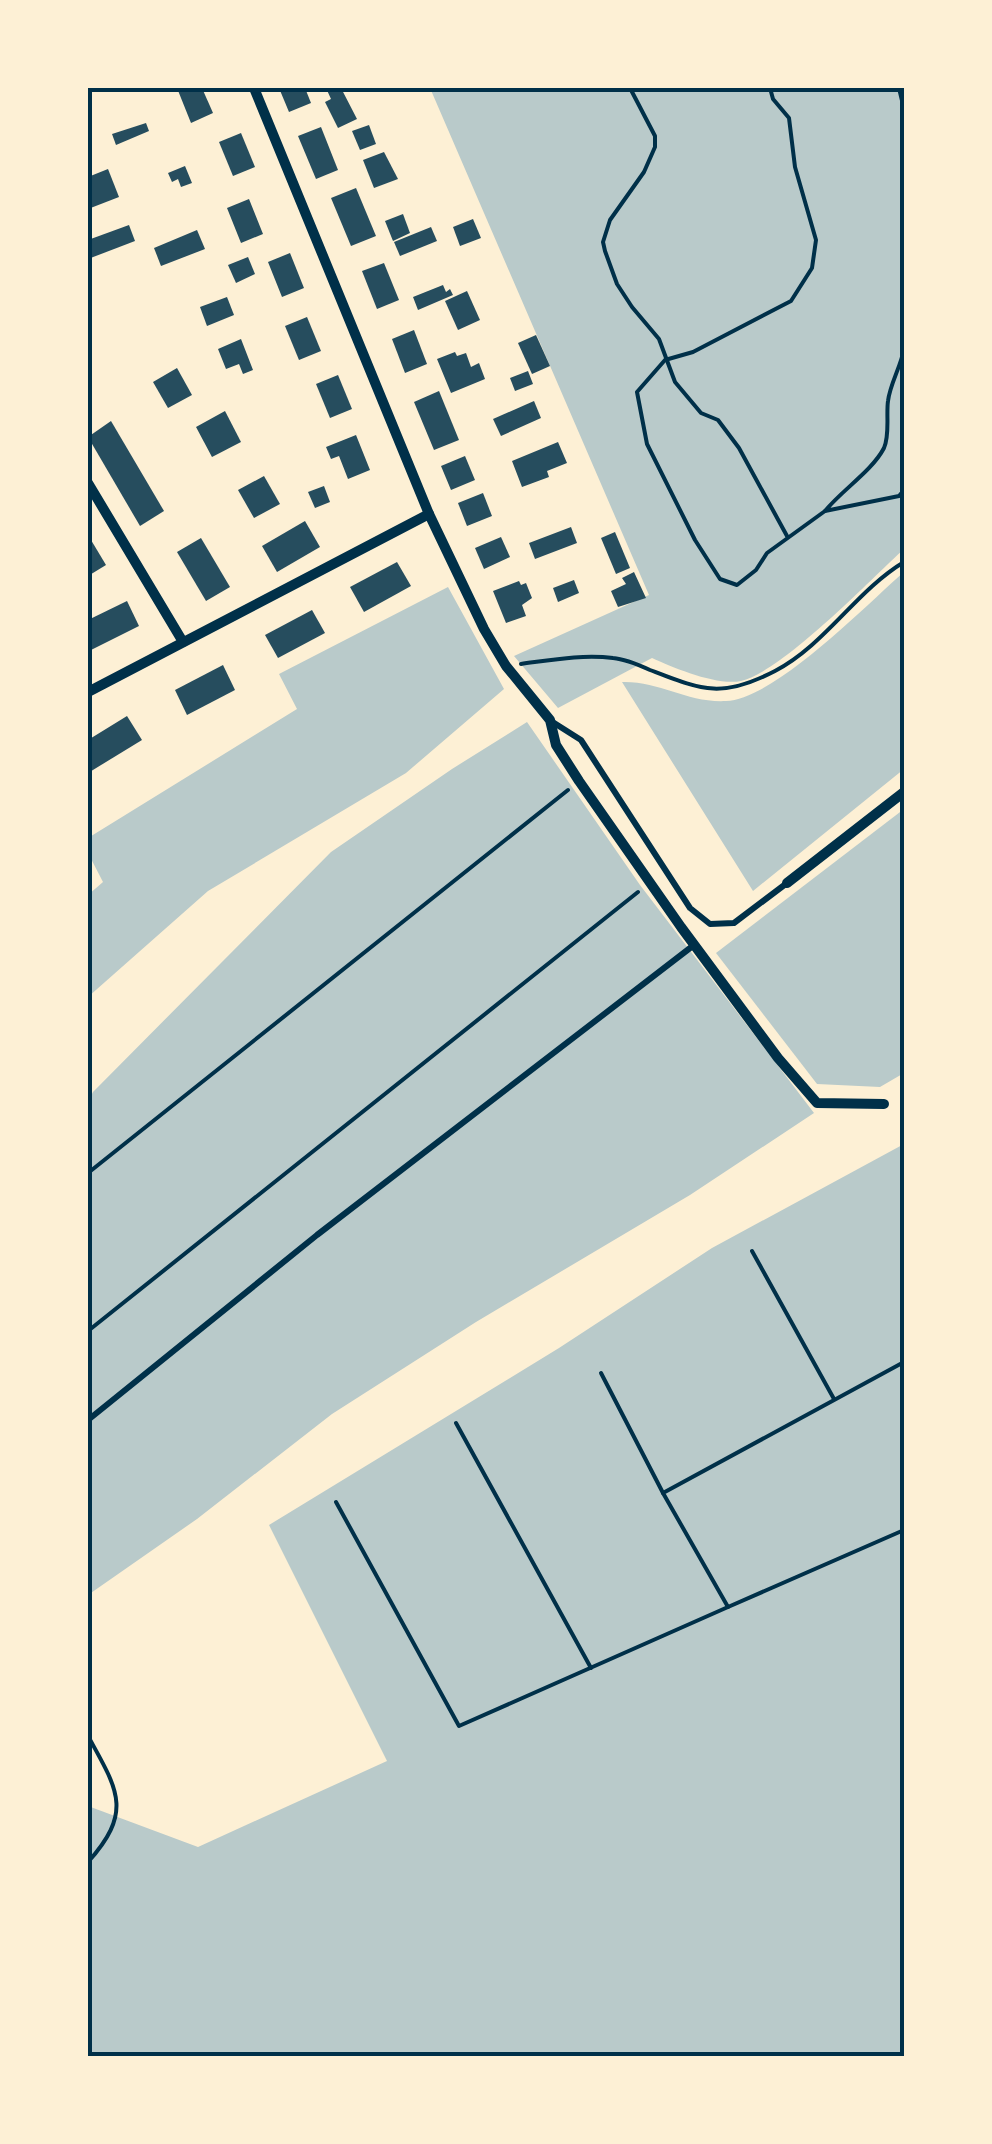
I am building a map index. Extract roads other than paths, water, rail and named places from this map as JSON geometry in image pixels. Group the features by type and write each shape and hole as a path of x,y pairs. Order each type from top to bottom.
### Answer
{"street":[{"path":"254,88 428,514 484,630 506,666 550,720 556,745 650,883 778,1058 816,1103 884,1104"},
{"path":"88,483 183,642"},
{"path":"88,692 428,514"},
{"path":"787,883 904,792"}],"lane":[{"path":"550,720 581,740 690,908 710,924 734,922 787,883"},
{"path":"88,1420 347,1211 694,945"}]}
